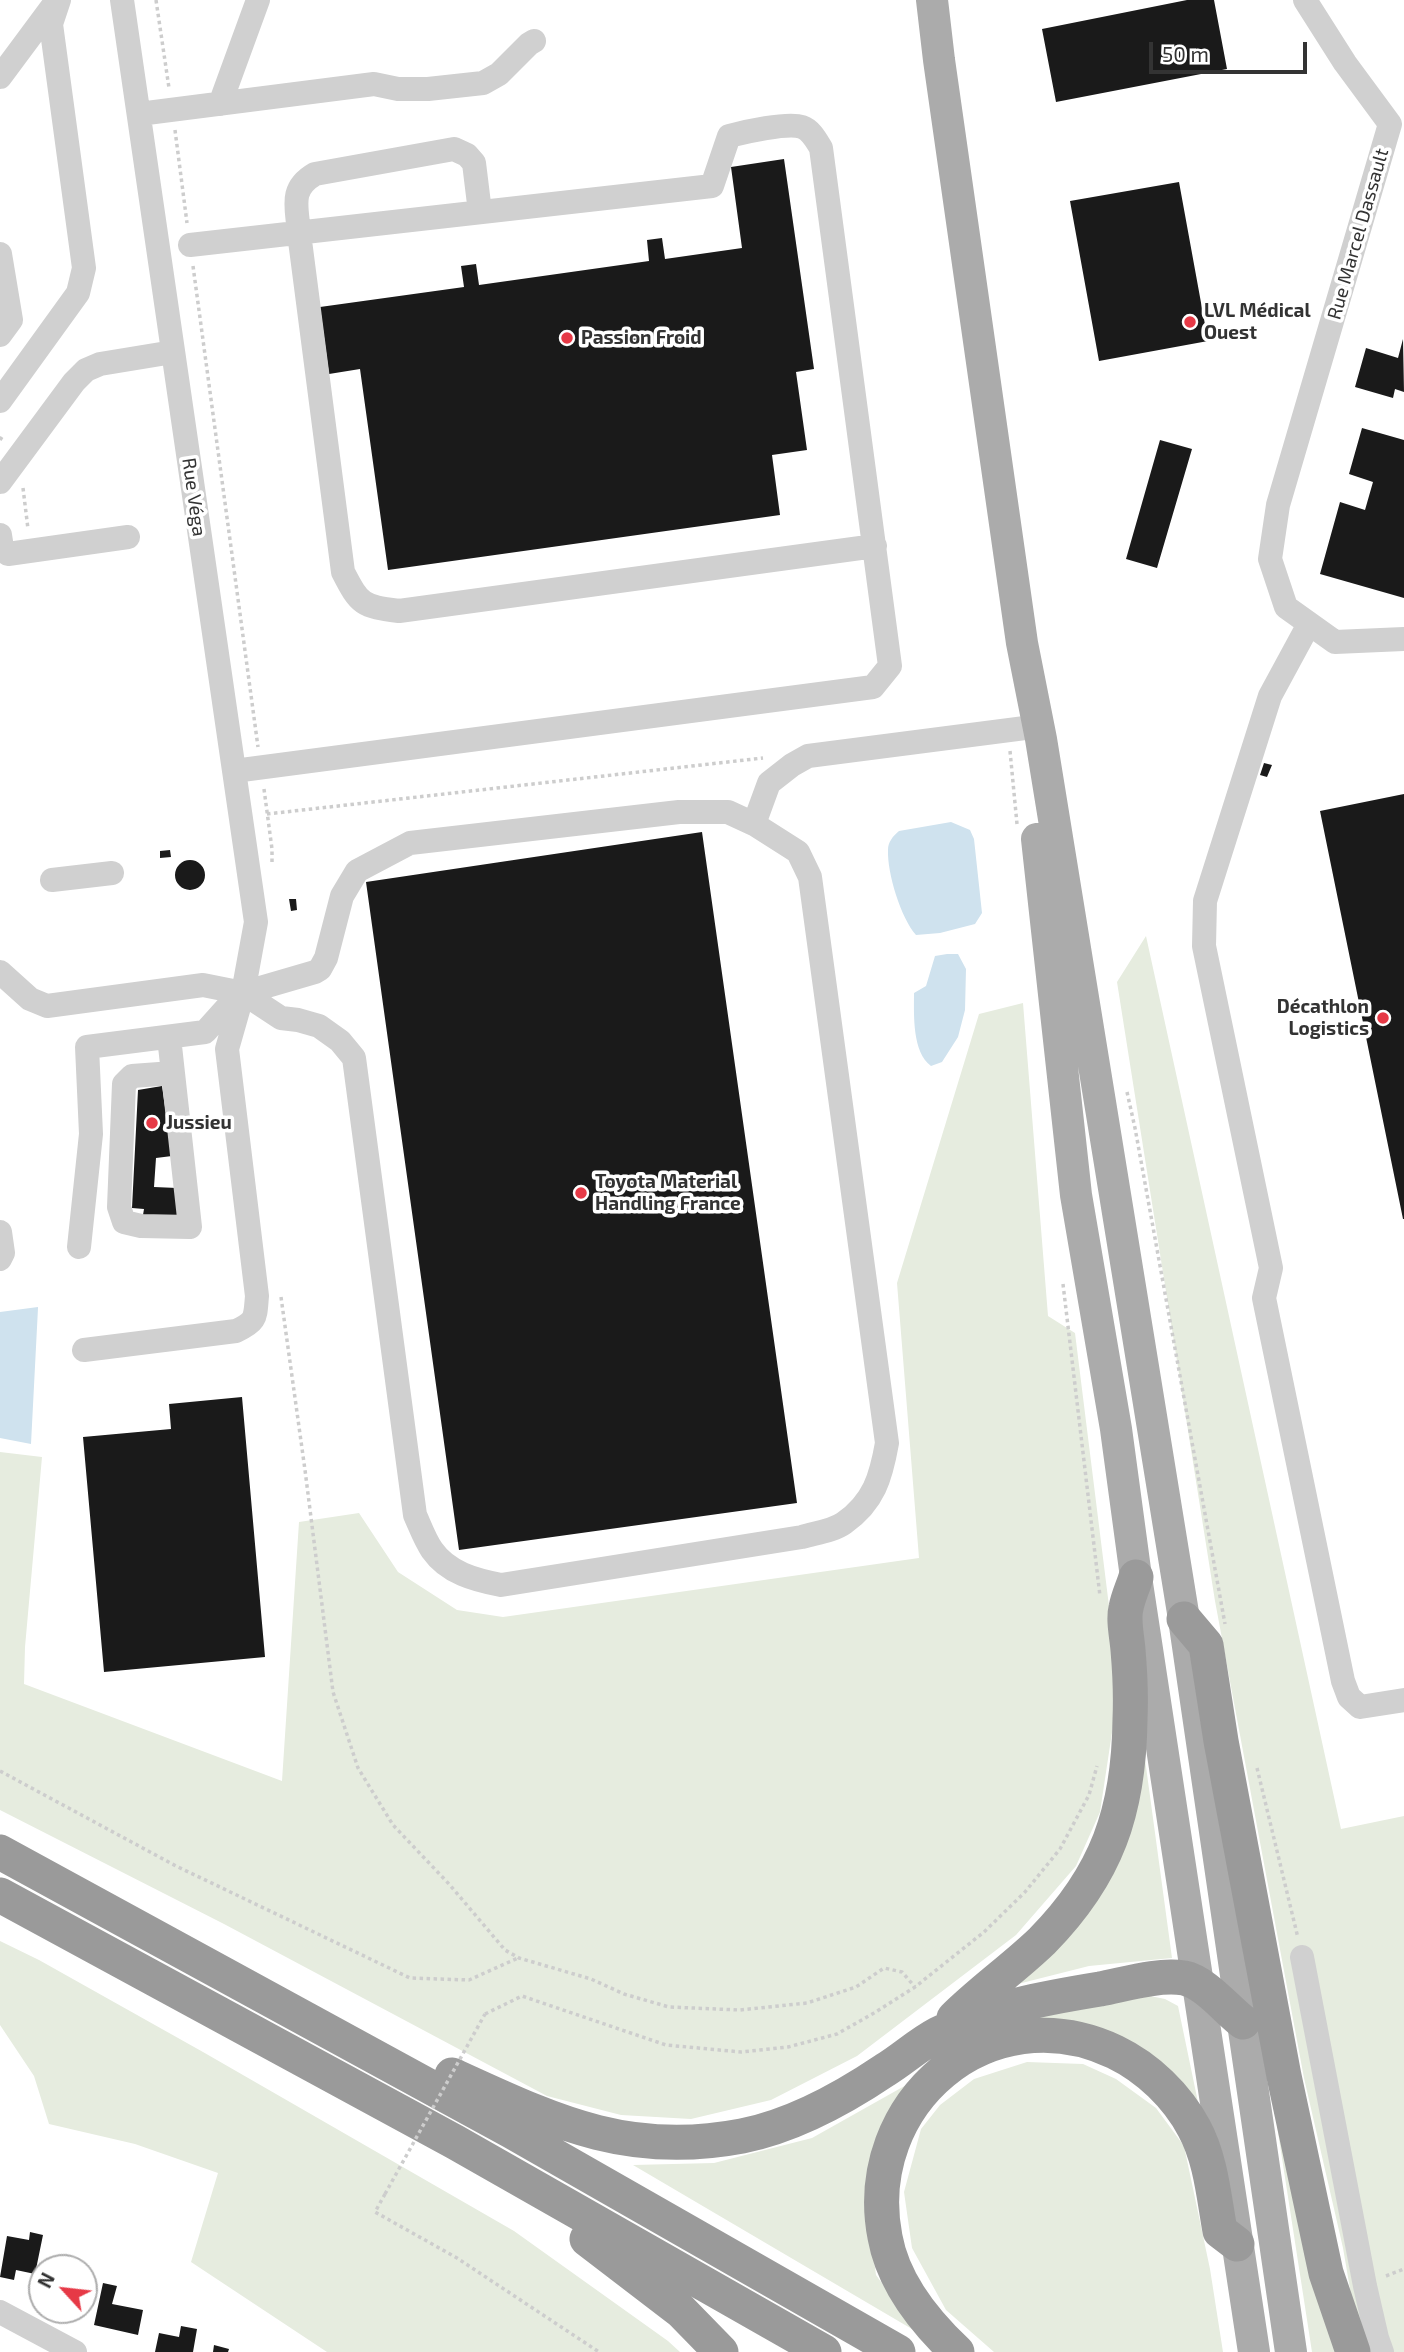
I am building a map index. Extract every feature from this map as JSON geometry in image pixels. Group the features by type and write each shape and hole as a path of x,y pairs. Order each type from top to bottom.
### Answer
{"highway":[{"path":"307,2018 329,2014 453,2075 564,2124 625,2140 701,2142 739,2137 779,2126 805,2115 864,2083 939,2033 1042,1941 1072,1906 1094,1873 1119,1818 1126,1786 1130,1720 1125,1610 1136,1577"},
{"path":"1184,1619 1206,1645 1221,1741 1284,2076 1326,2273 1353,2352"},
{"path":"0,1852 307,2018 653,2211 898,2352"},
{"path":"0,1895 309,2062 824,2352"},
{"path":"939,2033 1021,2003 1154,1979 1186,1978 1213,1995 1243,2022"},
{"path":"957,2352 915,2305 898,2276 885,2240 883,2184 898,2129 926,2087 960,2058 996,2041 1045,2034 1069,2037 1098,2044 1145,2071 1173,2097 1195,2130 1202,2147 1220,2231 1237,2244"},
{"path":"562,2203 568,2221 581,2235 672,2304 721,2352"}],"main road":[{"path":"926,0 939,60"},
{"path":"932,0 1022,643 1041,739 1184,1619 1291,2352"},
{"path":"1022,643 1017,729 1076,1195 1111,1395 1136,1577 1254,2352"}],"street":[{"path":"0,77 58,0"},
{"path":"0,401 78,293 84,268 51,24 58,0"},
{"name":"Rue Véga","path":"84,1350 236,1331 252,1323 257,1296 227,1049 242,993 256,922 122,0"},
{"path":"220,104 258,0"},
{"name":"Rue Marcel Dassault","path":"1305,0 1345,63 1397,126 1278,505 1270,559 1286,607 1335,642 1404,639"},
{"path":"139,114 374,84 398,89 428,89 483,83 499,74 534,41"},
{"path":"190,245 712,186 729,136 793,125 803,127 821,148 890,666 873,687 262,779 234,771"},
{"path":"480,212 474,163 467,155 454,149 315,174 303,181 296,192 343,572 356,597 370,607 399,611 875,546"},
{"path":"0,254 11,320 0,335"},
{"path":"0,482 74,382 86,370 100,364 173,352"},
{"path":"0,535 2,548 8,554 128,537"},
{"path":"1309,624 1270,696 1205,901 1204,946 1271,1268 1264,1298 1343,1681 1349,1697 1360,1707 1404,1700"},
{"path":"754,824 769,783 792,765 808,757 1017,729"},
{"path":"0,972 30,999 47,1006 203,985 242,993 281,1018 319,1026 340,1041 354,1058 415,1514 432,1551 454,1570 471,1579 501,1584 802,1537 843,1524 870,1498 878,1484 887,1443 810,877 798,852 754,824 728,812 679,812 410,843 357,871 342,896 326,958 315,972 242,993 205,1032 87,1047 91,1134 79,1247"},
{"path":"52,880 112,873"},
{"path":"169,1037 173,1073 190,1227 141,1226 124,1222 119,1208 124,1084 132,1076 173,1073"},
{"path":"0,1232 3,1253 0,1259"},
{"path":"1302,1957 1365,2286 1382,2352"},
{"path":"0,2312 75,2352"}],"path":[{"name":"Rue Véga","path":"156,0 267,814 775,756 792,765"},
{"path":"1017,729 1017,826"},
{"path":"1126,1088 1226,1629"},
{"path":"1062,1279 1101,1606"},
{"path":"281,1295 333,1692 358,1768 393,1825 449,1884 505,1950 519,1958 591,1979 624,1994 669,2007 740,2010 807,2003 856,1987 884,1968 902,1972 915,1987"},
{"path":"599,2352 457,2258 375,2212 485,2014 522,1996 666,2045 741,2052 788,2047 836,2034 915,1987 984,1932 1025,1892 1060,1849 1089,1795 1099,1759"},
{"path":"1255,1761 1302,1957"},
{"path":"0,1771 176,1866 410,1978 469,1980 519,1958"}],"shaded area":[{"path":"1146,936 1341,1829 1404,1816 1404,2352 1368,2352 1355,2318 1343,2248 1304,2078 1215,1601 1117,982"},
{"path":"1023,1003 1048,1316 1075,1333 1109,1606 1116,1706 1100,1812 1076,1866 1016,1935 857,2056 771,2100 691,2119 621,2115 547,2096 224,1924 0,1810 0,1452 42,1457 24,1684 282,1781 299,1522 359,1513 398,1572 457,1610 503,1617 919,1558 897,1283 979,1014"},
{"path":"1144,1752 1172,1958 1089,1966 1002,1988 1050,1948"},
{"path":"0,1941 203,2052 514,2231 680,2352 327,2352 191,2262 218,2173 135,2144 49,2124 34,2076 0,2025"},
{"path":"1150,1996 1165,1999 1178,2006 1200,2112 1184,2089 992,2026"},
{"path":"1260,2016 1339,2352 1312,2352"},
{"path":"1027,2062 1083,2064 1116,2079 1156,2108 1184,2146 1210,2269 1223,2352 994,2352 946,2310 912,2248 904,2192 921,2129 940,2105 974,2079"},
{"path":"908,2084 867,2208 876,2275 917,2332 633,2165 714,2163 812,2138"}],"water":[{"path":"951,822 970,830 974,839 982,913 975,924 940,933 916,935 905,918 896,895 888,860 889,844 899,831"},
{"path":"958,954 966,969 965,1010 958,1037 942,1062 931,1066 920,1052 917,1043 914,993 926,986 935,956"},
{"path":"38,1307 31,1444 0,1438 0,1312"}],"building":[{"path":"1187,0 1214,0 1227,69 1056,102 1042,29"},
{"name":"Passion Froid","path":"784,159 814,369 796,372 807,450 772,455 780,515 388,570 360,369 329,374 320,307 464,287 461,266 476,264 479,285 649,261 647,240 662,238 665,259 742,248 731,167"},
{"path":"1179,182 1208,341 1099,361 1070,201"},
{"path":"1403,339 1404,392 1395,389 1393,398 1355,387 1366,348 1398,358"},
{"path":"1362,428 1404,440 1404,598 1320,574 1340,502 1365,510 1373,482 1349,474"},
{"path":"1160,440 1192,449 1157,568 1126,559"},
{"path":"1264,763 1272,765 1267,777 1260,775"},
{"name":"Décathlon Logistics","path":"1404,794 1404,1219 1403,1219 1320,811"},
{"name":"Toyota Material Handling France","path":"702,832 797,1503 459,1550 366,882"},
{"path":"170,850 171,857 160,858 160,851"},
{"path":"190,860 201,864 205,875 201,886 190,890 179,886 175,875 179,864"},
{"path":"289,899 296,899 297,910 291,911"},
{"name":"Jussieu","path":"162,1086 172,1156 156,1158 154,1187 177,1188 181,1217 143,1215 144,1209 132,1208 138,1090"},
{"path":"242,1397 265,1657 104,1672 83,1437 171,1429 169,1404"},
{"path":"30,2232 43,2235 39,2254 28,2254 28,2273 16,2270 14,2280 0,2277 7,2236 29,2240"},
{"path":"103,2283 117,2286 112,2304 143,2310 138,2335 94,2325 98,2324 98,2306"},
{"path":"181,2326 197,2329 193,2352 155,2352 159,2333 179,2337"},
{"path":"214,2345 229,2349 228,2352 213,2352"}],"place":[{"name":"LVL Médical Ouest","path":"1190,322"},
{"name":"Passion Froid","path":"567,338"},
{"name":"Décathlon Logistics","path":"1383,1018"},
{"name":"Jussieu","path":"152,1123"},
{"name":"Toyota Material Handling France","path":"581,1193"}]}
